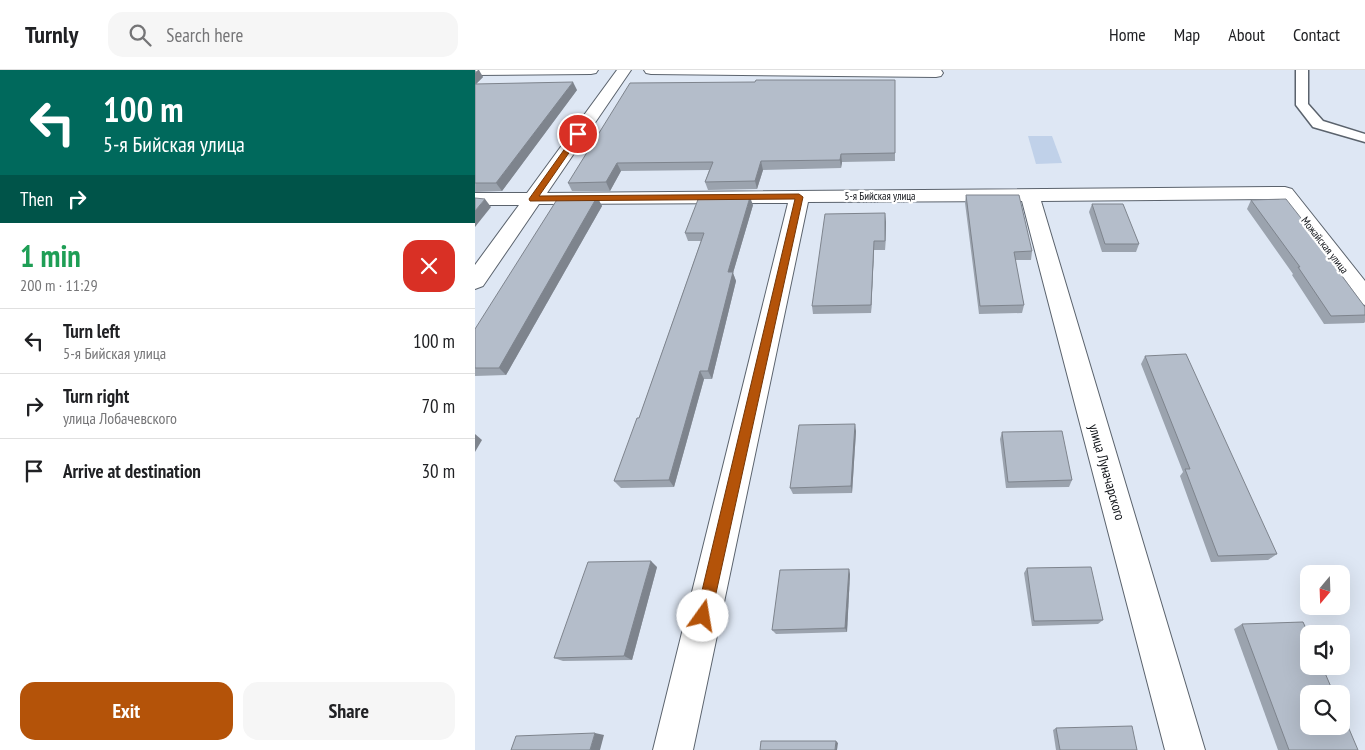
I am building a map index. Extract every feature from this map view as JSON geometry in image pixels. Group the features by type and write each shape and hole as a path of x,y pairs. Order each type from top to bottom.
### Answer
{"street":[{"path":"475,71 591,70"},
{"path":"475,281 623,70"},
{"path":"651,70 935,74"},
{"name":"5-я Бийская улица","path":"475,199 1285,193"},
{"name":"Можайская улица","path":"1285,193 1365,298"},
{"name":"улица Луначарского","path":"1030,195 1185,750"},
{"path":"673,750 799,197"}],"lane":[{"path":"1302,70 1302,105 1318,124 1365,138"}],"shaded area":[{"path":"1028,136 1052,136 1062,163 1036,164"}],"building":[{"path":"756,80 895,80 895,153 841,154 840,160 761,161 755,181 705,182 713,162 617,163 606,182 568,183 630,83 755,82"},
{"path":"573,82 496,183 475,183 475,84"},
{"path":"966,195 1019,195 1032,251 1014,252 1024,305 980,306"},
{"path":"597,197 499,368 475,368 475,329 558,198"},
{"path":"699,197 750,197 728,272 733,272 708,371 700,371 669,480 614,481 637,418 639,418 704,233 685,233"},
{"path":"475,198 485,199 475,211"},
{"path":"1286,199 1319,241 1316,241 1365,307 1365,315 1331,316 1298,267 1300,267 1251,200"},
{"path":"1092,204 1123,204 1139,244 1105,244"},
{"path":"885,213 885,241 874,241 871,305 812,306 825,214"},
{"path":"1186,354 1277,554 1218,556 1185,469 1190,469 1145,356"},
{"path":"855,424 851,486 790,488 799,425"},
{"path":"1062,431 1072,480 1008,482 1002,432"},
{"path":"651,561 624,656 554,658 588,562"},
{"path":"1091,567 1103,620 1034,621 1027,568"},
{"path":"849,569 845,628 772,630 780,570"},
{"path":"1303,622 1304,625 1300,625 1300,675 1326,675 1330,685 1300,685 1300,735 1350,735 1350,731 1358,750 1289,750 1242,624"},
{"path":"1132,726 1137,750 1060,750 1056,728"},
{"path":"595,733 590,750 511,750 516,736"},
{"path":"761,741 836,741 835,750 760,750"}],"route":[{"path":"578,134 533,199 799,197 703,616"}]}
